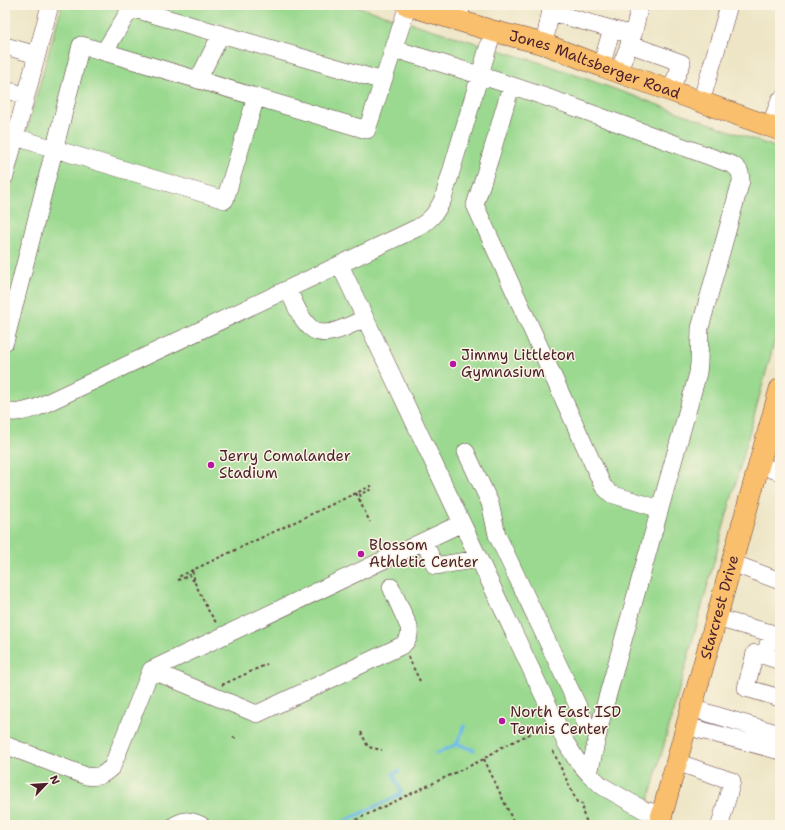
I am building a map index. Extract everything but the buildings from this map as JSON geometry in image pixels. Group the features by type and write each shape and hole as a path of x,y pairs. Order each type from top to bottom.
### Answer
{"main road":[{"name":"Jones Maltsberger Road","path":"407,5 460,13 493,31 544,44 609,69 775,128"},
{"name":"Starcrest Drive","path":"660,820 780,389"}],"street":[{"path":"6,169 50,5"},
{"path":"5,342 81,45 367,130 407,5"},
{"path":"609,69 631,40 640,5"},
{"path":"701,102 729,5"},
{"path":"104,52 131,8 383,81"},
{"path":"544,44 551,8 612,29 631,40 682,63 670,91"},
{"path":"609,69 612,29"},
{"path":"5,411 12,413 23,412 36,408 288,290 428,222 437,211 443,199 493,31"},
{"path":"198,80 221,34"},
{"path":"5,46 37,55"},
{"path":"394,49 480,75 585,111 733,165 741,174 741,181 700,328 698,372 605,705 589,774"},
{"path":"511,86 475,205 603,486 611,494 660,509"},
{"path":"5,90 26,95"},
{"path":"15,137 225,200 256,97"},
{"path":"775,128 780,100"},
{"path":"340,265 566,743 576,759 602,786 660,820"},
{"path":"288,290 301,316 313,330 319,333 337,330 365,318"},
{"path":"466,452 490,503 497,535 586,724 598,732"},
{"path":"759,465 780,472"},
{"path":"5,744 86,776 96,777 105,774 112,767 151,670 462,523"},
{"path":"424,541 435,566 479,559"},
{"path":"732,563 780,581"},
{"path":"151,670 257,714 403,645 407,641 410,634 409,627 391,587"},
{"path":"716,618 771,632 772,658 755,653 746,688 780,698"},
{"path":"689,717 780,734"},
{"path":"689,717 780,750"},
{"path":"676,762 732,781 720,825"},
{"path":"175,825 181,821 190,820 201,825"}],"path":[{"path":"218,627 190,575 179,580 178,577 371,486 372,489 360,494 362,498 360,502"},
{"path":"356,494 370,522"},
{"path":"192,571 194,581"},
{"path":"403,645 420,681"},
{"path":"221,685 267,664"},
{"path":"345,825 484,759 500,748 542,728 546,735"},
{"path":"361,732 368,747 382,750"},
{"path":"233,738 238,740"},
{"path":"552,748 578,802 584,807 582,812 588,825"},
{"path":"484,759 515,825"}],"green space":[{"name":"Blossom Athletic Center","path":"62,5 352,5 548,65 780,149 780,321 642,825 5,825 5,207"}],"waterway":[{"path":"436,754 457,744 464,726"},
{"path":"457,744 474,750"},
{"path":"337,825 399,795 401,791 393,774 399,771"}],"place":[{"name":"Jimmy Littleton Gymnasium","path":"453,364"},
{"name":"Jerry Comalander Stadium","path":"211,465"},
{"name":"Blossom Athletic Center","path":"361,554"},
{"name":"North East ISD Tennis Center","path":"502,721"}]}
